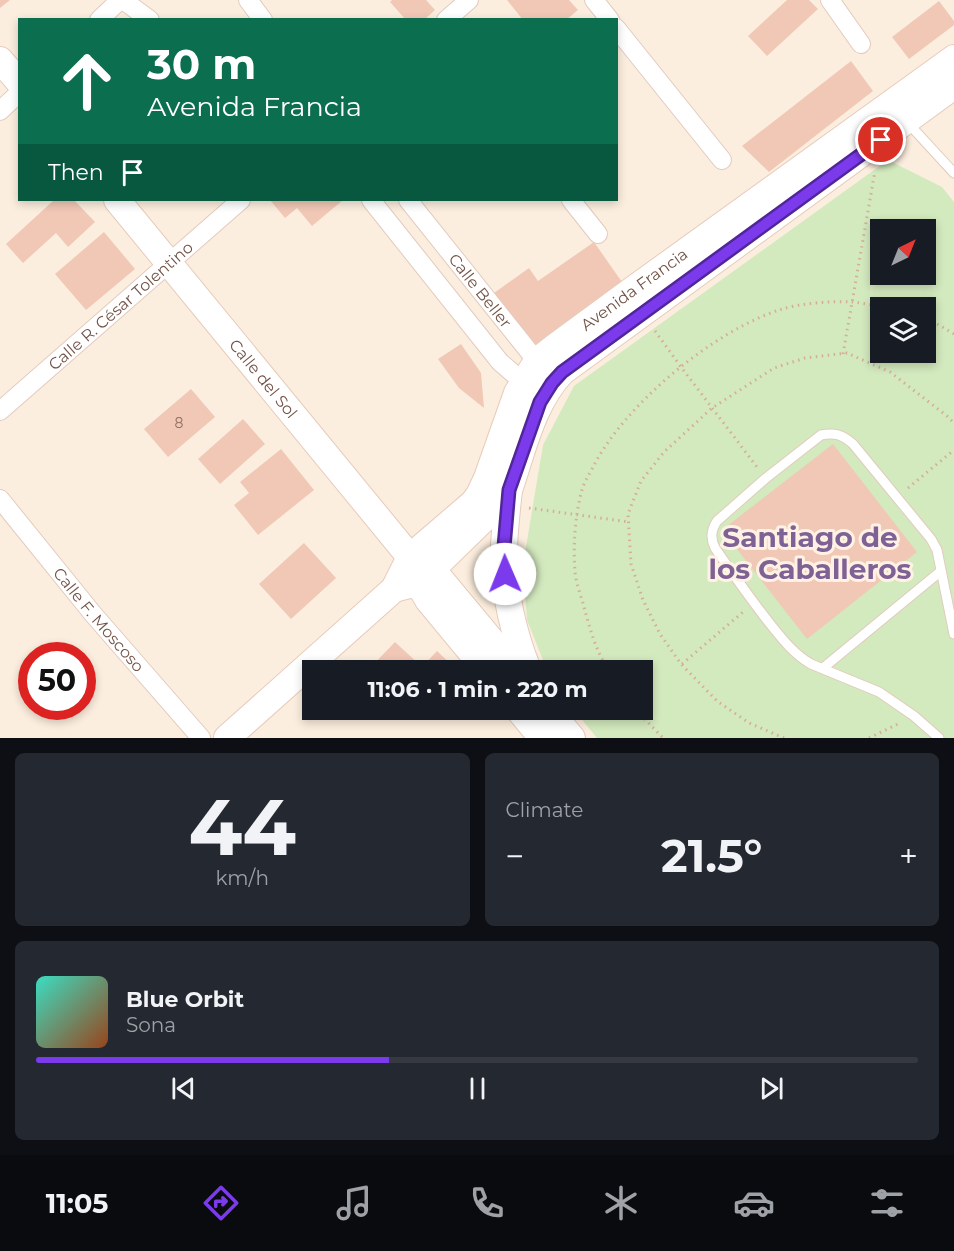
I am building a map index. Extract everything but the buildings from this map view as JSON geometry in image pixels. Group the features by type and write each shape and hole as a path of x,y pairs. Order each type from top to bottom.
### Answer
{"main road":[{"name":"Avenida Francia","path":"414,574 457,518 479,495 517,393 540,386 562,372 881,140 899,112 954,58"},
{"path":"0,60 18,81"},
{"name":"Avenida Francia","path":"227,738 414,574 508,497 537,409 540,386 537,361 610,307 899,112 954,86"},
{"name":"Calle del Sol","path":"118,201 169,262 414,574 505,660"},
{"path":"508,497 504,547 505,574 514,627 524,660"},
{"name":"Calle del Sol","path":"414,574 428,600 478,660"},
{"path":"527,720 542,738"},
{"path":"557,720 572,738"}],"street":[{"path":"101,18 122,0 147,18"},
{"path":"248,0 262,18"},
{"path":"448,18 469,0"},
{"path":"594,0 608,18"},
{"path":"830,0 861,44"},
{"path":"618,30 722,160"},
{"path":"0,111 18,94"},
{"name":"Calle R. César Tolentino","path":"0,411 240,201"},
{"path":"372,201 500,362 540,386"},
{"name":"Calle Beller","path":"409,201 537,361"},
{"path":"572,201 598,234"},
{"name":"Calle F. Moscoso","path":"0,499 93,614 201,738"}],"lane":[{"path":"899,112 954,173"},
{"path":"939,738 914,716 879,692 811,664 790,649 715,548 711,534 713,527 766,478 821,435 839,434 853,444 930,539 936,550 954,634"},
{"path":"823,668 941,571"}],"path":[{"path":"843,354 881,140"},
{"path":"602,660 587,619 575,573 577,514 582,488 600,452 630,414 653,390 712,344 744,325 781,309 813,303 852,302 870,305"},
{"path":"643,314 766,478"},
{"path":"936,323 954,334"},
{"path":"897,497 954,450"},
{"path":"508,497 577,514 629,522"},
{"path":"681,664 754,603"},
{"path":"869,738 914,716"},
{"path":"646,720 663,738"}],"green space":[{"path":"888,160 942,187 954,202 954,738 597,738 582,720 653,720 653,660 543,660 527,620 523,565 543,445 574,386"}],"district":[{"name":"Santiago de los Caballeros","path":"810,553"}],"route":[{"path":"505,574 504,547 509,490 537,409 552,383 562,372 881,140"}]}
